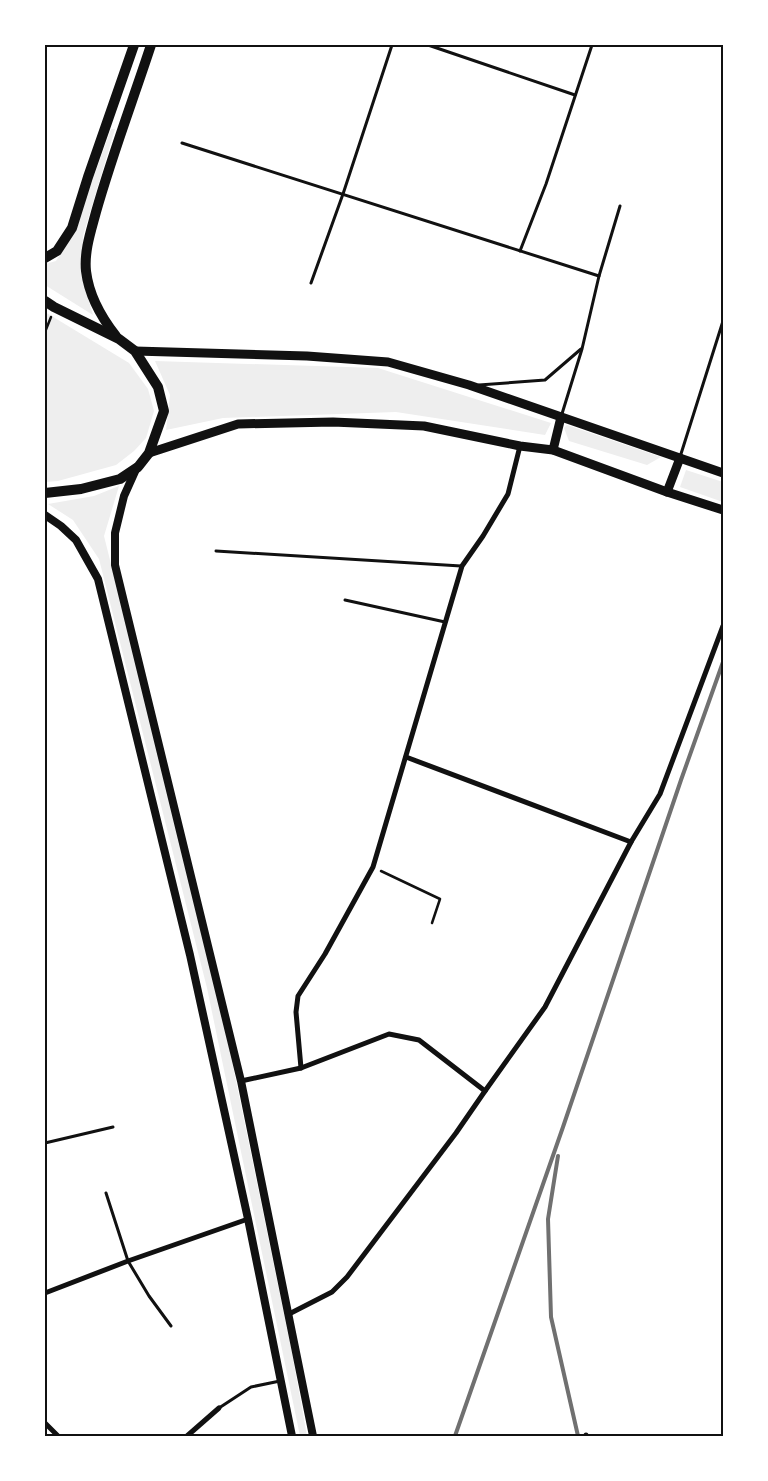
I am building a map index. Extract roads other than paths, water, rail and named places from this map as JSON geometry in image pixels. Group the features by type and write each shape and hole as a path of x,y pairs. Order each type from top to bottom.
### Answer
{"main road":[{"path":"45,258 57,251 72,228 134,45"},
{"path":"119,339 103,320 93,299 86,272 85,252 103,187 151,45"},
{"path":"45,300 54,307 119,339 135,351 158,387 164,411 149,453 138,467 120,479 81,488 45,493"},
{"path":"135,351 298,356 388,362 469,386 723,473"},
{"path":"553,450 561,417"},
{"path":"149,453 238,424 324,422 424,426 520,446 553,450 667,492 723,510"},
{"path":"667,492 680,458"}],"street":[{"path":"301,1068 296,1012 298,996 325,954 373,867 462,566 483,536 508,494 520,446"},
{"path":"138,467 124,496 115,533 115,565 242,1081 313,1436"},
{"path":"45,515 76,540 98,579 190,955 248,1219 292,1436"},
{"path":"288,1314 332,1292 347,1277 456,1133 545,1007 631,842 660,794 723,626"},
{"path":"406,757 631,842"},
{"path":"242,1081 301,1068 389,1034 419,1040 485,1091"},
{"path":"45,1294 128,1261 248,1219"},
{"path":"186,1436 219,1408"},
{"path":"45,1423 58,1436"}],"lane":[{"path":"311,283 343,194 392,45"},
{"path":"428,45 575,95"},
{"path":"520,251 546,184 592,45"},
{"path":"182,143 599,276"},
{"path":"561,417 582,349 599,276 620,206"},
{"path":"680,458 723,321"},
{"path":"469,386 545,380 582,349"},
{"path":"216,551 462,566"},
{"path":"345,600 445,622"},
{"path":"45,1144 113,1127"},
{"path":"106,1193 128,1261 149,1296 171,1326"},
{"path":"219,1408 251,1387 281,1380"}],"railway":[{"path":"455,1436 723,662"},
{"path":"558,1156 548,1219 551,1317 578,1436"}]}
